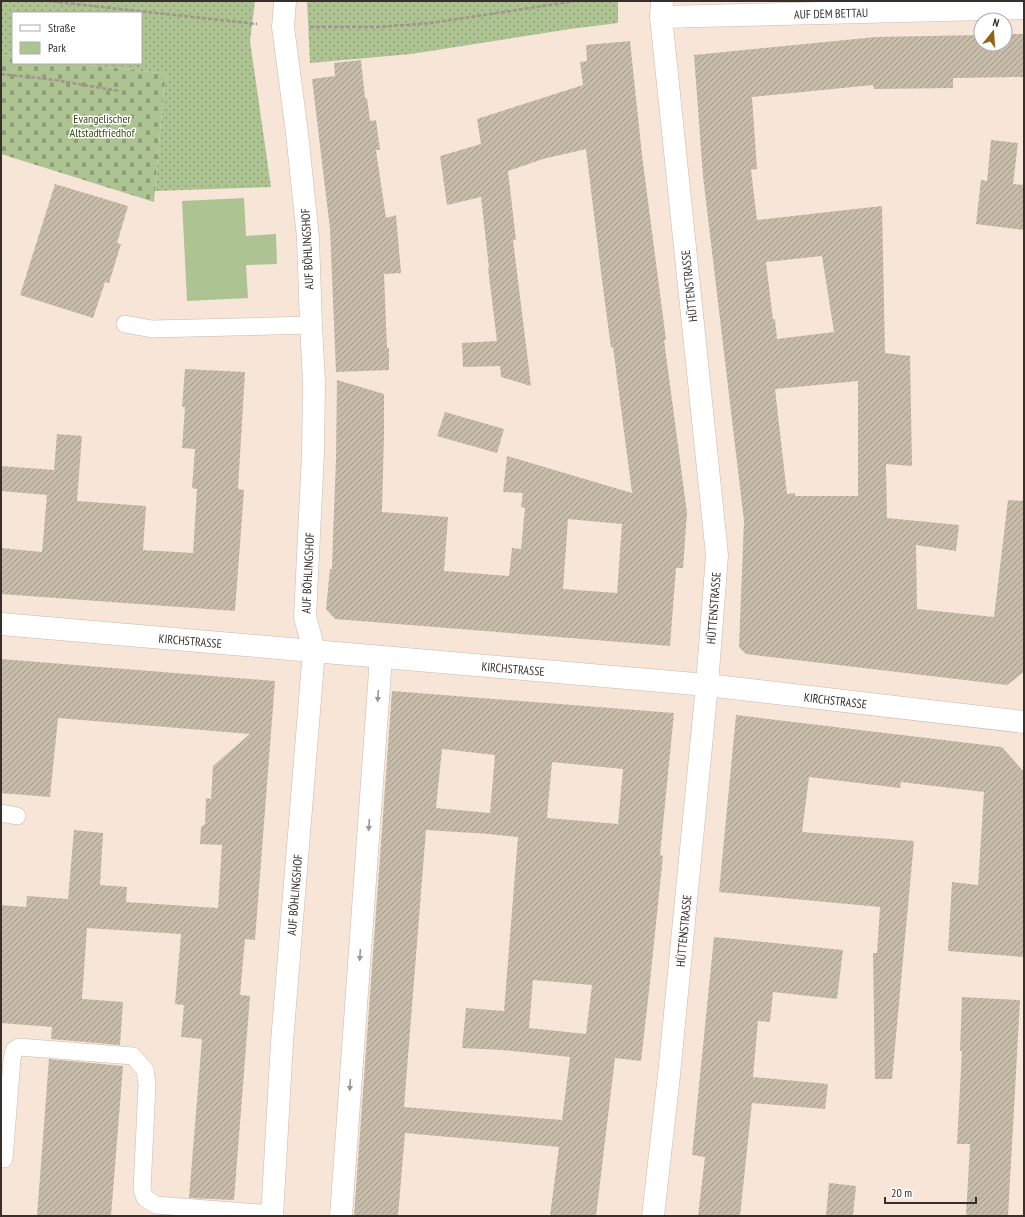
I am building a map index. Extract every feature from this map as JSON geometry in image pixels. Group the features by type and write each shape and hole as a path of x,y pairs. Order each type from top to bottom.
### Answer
{"street":[{"name":"AUF BÖHLINGSHOF","path":"272,1215 282,1042 314,650 304,618 313,453 314,383 308,238 297,133 283,27 285,1"},
{"name":"AUF DEM BETTAU","path":"662,9 1024,8"},
{"name":"HÜTTENSTRASSE","path":"653,1216 669,1075 707,685 717,555 662,9"},
{"name":"KIRCHSTRASSE","path":"1,624 707,685 1024,722"},
{"path":"341,1216 381,657"}],"lane":[{"path":"125,324 152,329 311,325"},
{"path":"4,1159 14,1050 19,1047 134,1056 145,1070 147,1084 142,1190 145,1198 156,1205 272,1215"}],"path":[{"path":"1,74 48,79 120,91"}],"green space":[{"path":"1,1 255,1 250,41 271,187 155,191 164,87 168,74 80,64 142,64 142,12 12,12 12,56 1,55"},
{"path":"307,1 618,1 618,23 411,54 310,63"},
{"name":"Evangelischer Altstadtfriedhof","path":"1,55 12,56 12,64 80,64 168,74 164,87 154,202 1,154"},
{"path":"244,198 246,236 276,234 277,264 246,265 248,298 187,301 182,201"}],"building":[{"path":"1013,34 1024,34 1024,77 953,78 953,88 874,89 873,85 752,97 757,169 751,170 757,220 882,206 885,353 910,356 912,466 886,464 887,518 959,525 956,551 916,545 917,609 994,617 1008,500 1024,501 1024,672 1007,685 746,654 739,647 744,521 703,176 694,55 876,37 973,35 973,52 1013,52","holes":["822,256 834,332 777,339 775,319 773,320 766,262","858,381 858,496 795,496 795,493 787,494 775,389"]},
{"path":"630,41 642,155 666,340 664,340 687,513 683,568 676,568 670,646 335,619 326,609 330,569 332,569 337,380 384,394 382,512 448,517 444,571 509,576 512,548 521,549 525,508 521,507 523,493 503,492 507,456 632,493 613,347 611,348 586,149 543,159 508,171 516,240 513,240 531,386 501,377 500,366 463,367 462,343 497,341 481,197 447,205 440,156 481,144 477,119 583,85 580,62 587,61 586,45","holes":["568,519 622,524 617,593 563,589"]},
{"path":"361,60 365,98 367,98 370,121 376,120 380,150 376,150 386,218 396,215 401,273 384,274 389,370 336,372 330,229 312,79 335,76 334,63"},
{"path":"991,140 1018,143 1013,184 1024,185 1024,230 976,224 981,180 987,181"},
{"path":"55,184 128,206 117,243 121,244 109,283 105,282 93,318 20,295"},
{"path":"185,369 245,372 238,489 244,490 235,611 1,594 1,548 42,552 47,495 1,491 1,466 54,470 57,434 82,436 77,501 146,506 143,550 193,553 197,489 192,488 195,449 182,448 185,407 182,407"},
{"path":"445,412 504,429 497,453 437,436"},
{"path":"1,659 275,681 255,940 245,939 240,995 250,996 234,1200 189,1198 202,1039 181,1037 184,1005 175,1004 181,934 87,928 82,999 123,1002 120,1045 51,1039 52,1027 1,1023 1,905 26,907 27,896 68,899 74,830 103,833 100,885 127,887 126,902 218,908 222,845 200,844 201,827 205,824 206,798 211,799 213,766 250,734 58,718 50,797 1,793"},
{"path":"392,691 674,713 660,855 663,856 641,1061 615,1058 596,1216 550,1216 559,1147 405,1133 398,1216 354,1216","holes":["442,749 495,755 490,813 436,808","552,762 623,769 618,824 547,818","426,830 518,837 504,1011 466,1008 462,1048 502,1050 570,1057 562,1120 404,1107","533,980 592,985 586,1034 529,1028"]},
{"path":"736,715 1002,747 1024,772 1023,957 948,951 952,882 978,885 984,792 901,782 900,788 809,777 802,832 914,841 892,1079 875,1079 873,953 877,953 880,907 719,892"},
{"path":"714,937 843,950 837,999 773,992 770,1022 758,1021 753,1077 828,1084 825,1109 752,1103 740,1216 698,1216 705,1157 692,1155"},
{"path":"962,997 1020,1000 1008,1216 966,1216 970,1144 957,1144 962,1051 960,1051"},
{"path":"49,1059 123,1066 111,1216 37,1216"},
{"path":"829,1183 856,1186 853,1216 826,1216"}]}
